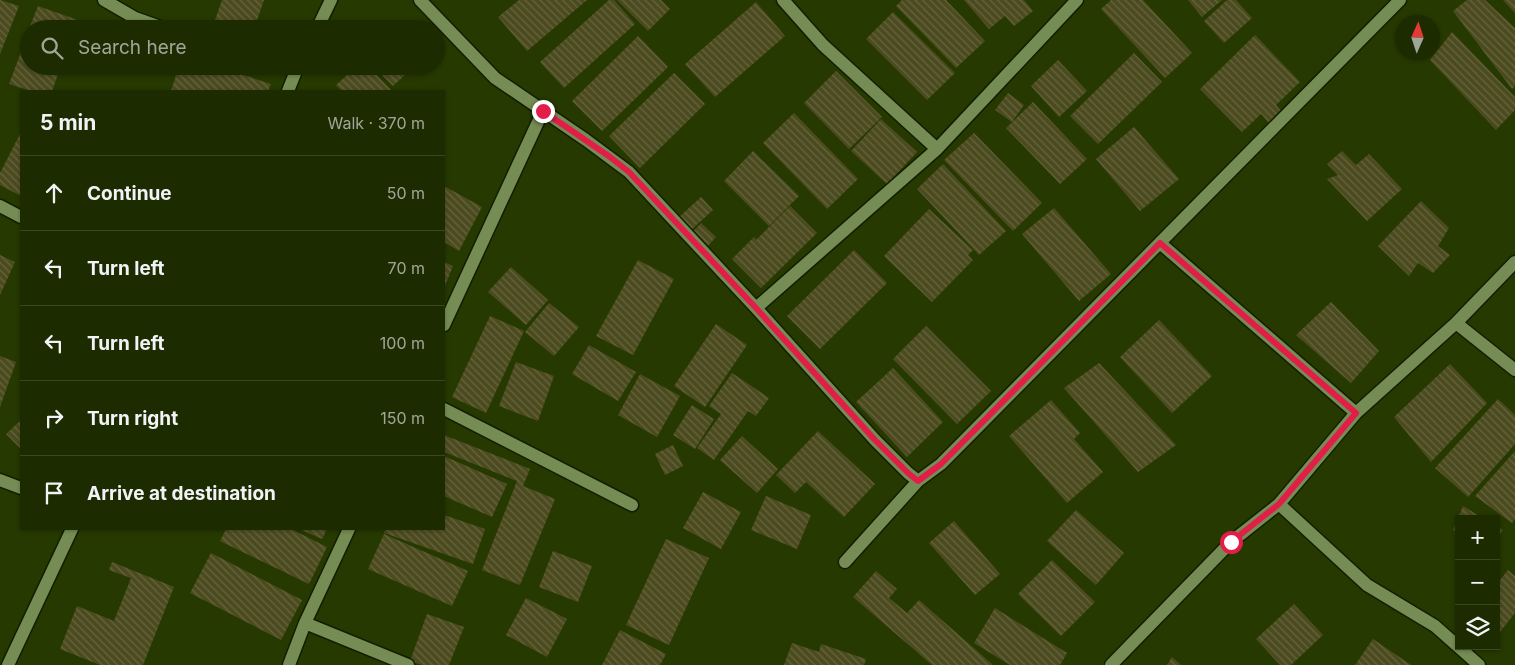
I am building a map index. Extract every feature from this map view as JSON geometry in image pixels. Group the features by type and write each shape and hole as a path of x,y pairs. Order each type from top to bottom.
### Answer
{"street":[{"path":"104,0 141,20"},
{"path":"321,20 331,0"},
{"path":"420,0 439,20"},
{"path":"783,0 822,45 937,149"},
{"path":"756,308 937,149 1078,0"},
{"path":"845,562 918,481 941,464 1400,0"},
{"path":"445,26 495,78 629,172 756,308 875,440 918,481"},
{"path":"288,90 294,75"},
{"path":"445,323 543,111"},
{"path":"0,206 20,216"},
{"path":"1160,243 1356,413"},
{"path":"1111,665 1231,542 1279,504 1356,413 1456,323 1515,262"},
{"path":"1456,323 1515,370"},
{"path":"445,410 632,505"},
{"path":"0,480 20,488"},
{"path":"1279,504 1367,585 1436,626 1479,665"},
{"path":"8,665 72,530"},
{"path":"288,665 305,623 349,530"},
{"path":"305,623 408,665"}],"building":[{"path":"0,0 19,6 0,54"},
{"path":"222,0 264,0 257,20 215,20"},
{"path":"519,0 587,0 527,51 498,17"},
{"path":"609,0 614,0 635,24 564,88 540,62"},
{"path":"617,0 661,0 670,9 648,31"},
{"path":"902,0 946,0 985,41 956,68 896,6"},
{"path":"964,0 1024,0 1033,11 1014,26 1005,16 989,29"},
{"path":"1111,0 1143,0 1192,53 1165,78 1101,9"},
{"path":"1188,0 1222,0 1202,17"},
{"path":"1227,0 1236,0 1252,18 1224,43 1204,21"},
{"path":"1467,0 1485,0 1515,28 1515,86 1512,89 1453,11"},
{"path":"1503,0 1515,0 1515,13"},
{"path":"756,2 785,36 715,97 685,64"},
{"path":"38,6 78,20 33,20"},
{"path":"893,12 955,73 927,100 866,39"},
{"path":"1452,32 1515,97 1515,110 1496,130 1430,60 1440,60 1440,47"},
{"path":"1255,35 1300,82 1276,105 1282,112 1270,124 1261,114 1242,132 1200,89"},
{"path":"638,36 668,67 602,131 572,101"},
{"path":"1134,53 1162,82 1098,144 1070,116"},
{"path":"20,55 20,75 58,75 52,90 28,90 9,84"},
{"path":"1058,60 1087,91 1059,117 1031,86"},
{"path":"836,71 882,117 849,149 804,103"},
{"path":"674,73 705,104 640,168 609,136"},
{"path":"176,75 244,75 271,84 268,90 171,90"},
{"path":"347,75 377,75 391,90 341,90 336,85"},
{"path":"382,75 405,75 393,86"},
{"path":"1008,93 1024,105 1012,122 995,110"},
{"path":"1033,102 1087,159 1060,184 1006,128"},
{"path":"794,113 858,179 827,209 763,143"},
{"path":"881,119 917,152 887,184 851,151"},
{"path":"1134,127 1179,179 1140,211 1096,159"},
{"path":"974,133 1042,203 1013,231 944,160"},
{"path":"20,134 20,195 0,185 0,173"},
{"path":"753,151 799,196 769,226 724,181"},
{"path":"1342,151 1356,165 1369,154 1402,189 1367,221 1327,179 1338,175 1327,164"},
{"path":"943,164 1006,231 979,255 917,189"},
{"path":"445,187 482,207 459,251 445,243"},
{"path":"701,197 713,210 690,231 678,218"},
{"path":"1421,201 1449,228 1438,246 1450,255 1433,273 1418,263 1409,276 1378,246"},
{"path":"790,206 817,233 761,288 732,259 754,237 756,240"},
{"path":"1054,208 1111,274 1079,301 1022,234"},
{"path":"929,209 973,250 968,255 973,260 932,302 884,256"},
{"path":"701,223 716,237 706,248 691,234"},
{"path":"854,250 887,283 820,349 787,316"},
{"path":"0,255 15,262 0,295"},
{"path":"638,260 674,279 633,355 596,336"},
{"path":"445,262 453,266 445,286"},
{"path":"511,267 548,300 526,325 488,292"},
{"path":"1331,302 1379,351 1351,383 1296,335"},
{"path":"549,303 579,327 554,356 525,332"},
{"path":"490,316 524,331 486,413 452,397"},
{"path":"1159,320 1212,376 1172,413 1120,357"},
{"path":"716,324 747,345 705,407 674,386"},
{"path":"926,326 991,391 957,424 893,359"},
{"path":"589,345 636,372 618,401 572,374"},
{"path":"0,356 16,362 0,407"},
{"path":"516,362 554,376 538,421 499,406"},
{"path":"1099,363 1176,445 1138,472 1064,388"},
{"path":"1450,364 1487,403 1431,462 1394,417"},
{"path":"893,368 943,422 907,457 856,402"},
{"path":"732,373 769,398 756,416 748,411 714,460 697,448 721,414 709,406"},
{"path":"640,374 680,396 657,437 618,415"},
{"path":"1498,399 1515,415 1515,444 1468,497 1435,468"},
{"path":"1051,400 1080,433 1074,439 1103,472 1067,503 1009,436"},
{"path":"692,405 714,419 695,449 673,435"},
{"path":"20,421 20,448 6,434"},
{"path":"818,431 875,484 844,517 806,482 795,493 776,475"},
{"path":"445,435 530,469 523,486 555,499 520,585 482,570 517,481 445,452"},
{"path":"742,436 778,469 757,493 720,460"},
{"path":"673,445 683,466 665,475 655,454"},
{"path":"1515,451 1515,519 1512,523 1475,496"},
{"path":"445,456 507,484 492,517 445,496"},
{"path":"703,492 741,512 721,549 683,528"},
{"path":"766,496 811,515 797,549 751,530"},
{"path":"1463,506 1478,515 1459,515"},
{"path":"1076,510 1124,553 1096,585 1047,541"},
{"path":"445,515 485,529 473,564 384,533 386,530 445,530"},
{"path":"954,521 1000,574 975,595 929,543"},
{"path":"226,530 293,530 327,547 309,584 220,541"},
{"path":"301,530 326,530 322,539"},
{"path":"384,534 468,571 452,606 368,569"},
{"path":"666,539 709,558 669,645 626,625"},
{"path":"553,551 592,566 578,602 539,587"},
{"path":"211,553 302,600 281,640 190,593"},
{"path":"1052,560 1095,602 1061,636 1018,594"},
{"path":"112,562 174,587 143,665 100,665 60,649 77,606 114,621 131,578 109,570"},
{"path":"1508,570 1515,576 1515,613 1500,632 1500,605 1500,580"},
{"path":"876,571 897,589 889,598 907,613 919,600 993,665 932,665 853,597"},
{"path":"526,598 567,619 547,657 506,635"},
{"path":"1294,604 1323,635 1291,665 1280,665 1256,639"},
{"path":"995,608 1067,653 1060,665 1010,665 974,643"},
{"path":"427,614 464,627 449,665 422,665 410,661"},
{"path":"620,630 666,654 660,665 602,665"},
{"path":"1373,639 1411,665 1355,665"},
{"path":"792,643 819,652 821,644 866,659 864,665 784,665"},
{"path":"1172,657 1181,665 1167,665"}],"route":[{"path":"543,111 629,172 756,308 875,440 918,481 941,464 1160,243 1356,413 1279,504 1231,542"}]}
